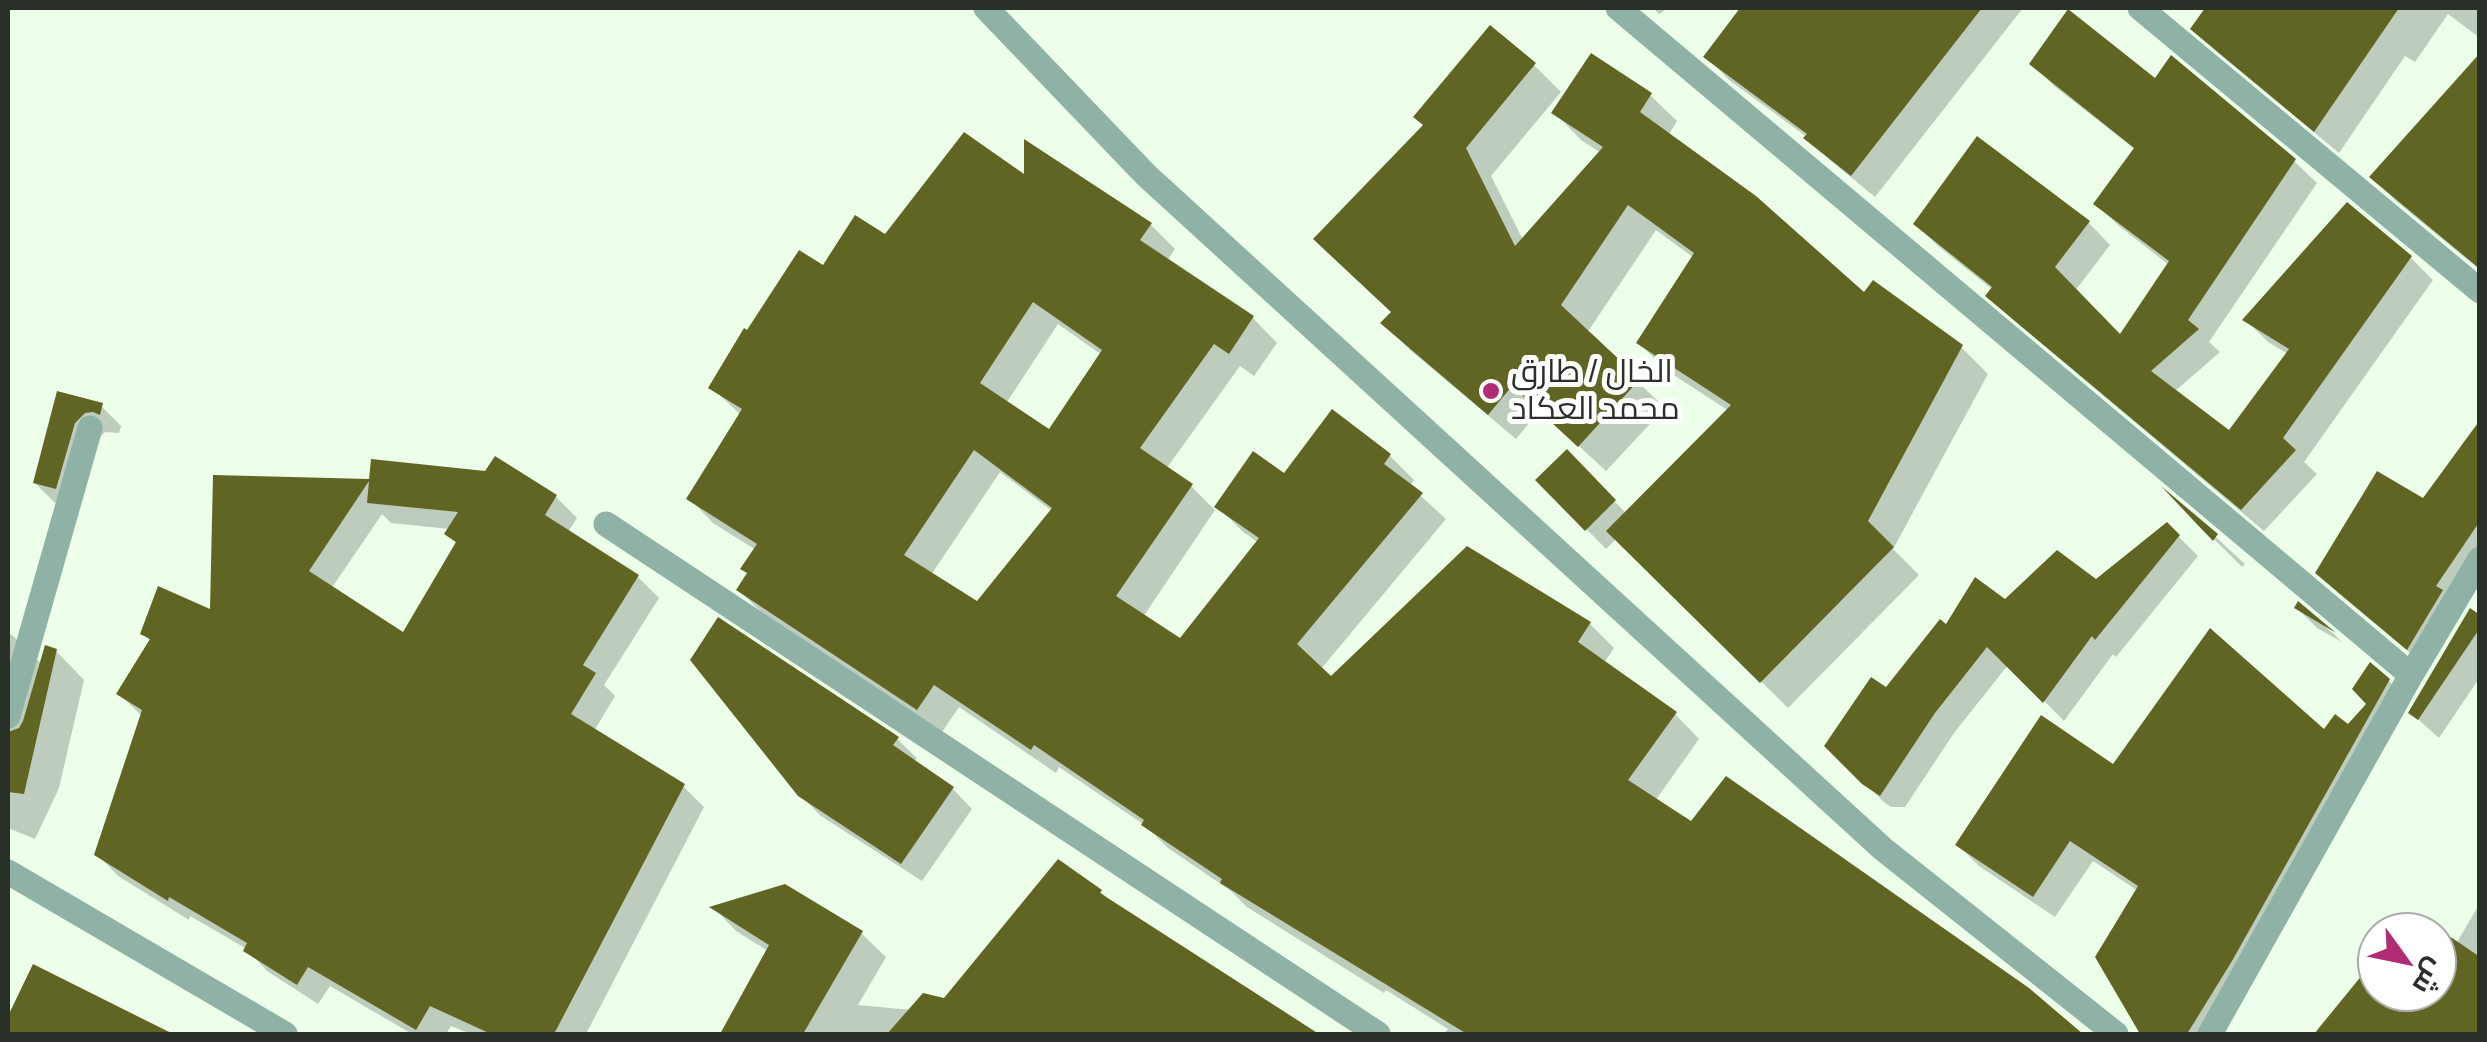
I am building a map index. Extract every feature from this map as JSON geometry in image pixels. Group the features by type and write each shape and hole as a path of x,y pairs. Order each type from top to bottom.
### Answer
{"street":[{"path":"986,8 1146,175 1883,849 2116,1034"},
{"path":"1618,8 2411,675"},
{"path":"2140,8 2480,291"},
{"path":"8,716 90,428"},
{"path":"606,524 1378,1034"},
{"path":"2210,1034 2411,675 2480,560"},
{"path":"8,872 286,1034"}],"building":[{"path":"1740,8 1982,8 1851,176 1803,138 1807,134 1703,57"},
{"path":"2205,8 2399,8 2314,132 2190,29"},
{"path":"2068,9 2155,78 2171,55 2296,159 2188,320 2199,329 2151,371 2229,430 2289,349 2242,320 2347,202 2412,256 2283,438 2296,450 2241,510 1985,296 1992,287 1913,224 1977,136 2090,221 2055,267 2120,334 2169,261 2093,204 2134,148 2029,64"},
{"path":"1490,25 1536,63 1466,148 1515,246 1603,147 1551,113 1591,53 1652,93 1640,112 1756,196 1864,292 1873,280 1963,345 1868,521 1894,547 1760,683 1606,531 1731,405 1636,343 1694,253 1628,205 1561,305 1640,379 1578,447 1512,386 1488,415 1380,323 1391,312 1313,239 1423,125 1413,117"},
{"path":"2480,53 2480,269 2369,177"},
{"path":"964,132 1024,174 1024,139 1152,223 1140,240 1254,316 1229,354 1214,344 1140,448 1193,484 1116,596 1180,638 1259,538 1214,507 1253,451 1284,473 1332,409 1391,454 1384,464 1423,493 1297,644 1331,676 1467,546 1591,622 1578,642 1677,712 1628,780 1691,821 1726,776 2029,988 2083,1034 1467,1034 1220,883 1222,879 1141,825 1144,820 1034,745 1031,750 934,685 917,710 736,590 747,573 740,569 757,544 686,499 742,409 708,388 799,250 823,265 855,215 885,234","holes":["1033,302 1102,350 1049,429 980,383","974,450 1052,508 977,601 904,555"]},
{"path":"57,391 103,403 100,415 85,413 75,423 56,489 33,483"},
{"path":"2480,420 2480,521 2436,586 2443,590 2407,650 2315,573 2377,471 2423,498"},
{"path":"1567,449 1616,500 1585,531 1535,480"},
{"path":"495,456 557,495 545,515 639,575 583,665 596,673 571,714 685,784 554,1034 491,1034 430,1006 416,1030 308,967 297,985 243,951 247,943 94,855 142,710 116,694 150,639 140,634 158,586 210,609 213,475 369,479 371,459 485,471","holes":["369,481 367,503 458,512 444,534 456,542 403,632 309,571"]},
{"path":"2161,486 2218,534 2213,541 2193,520"},
{"path":"2167,522 2180,535 2095,640 2092,636 2043,703 1987,647 1935,713 1880,796 1862,784 1824,746 1871,677 1886,687 1940,619 1946,624 1975,577 2005,599 2057,550 2096,579"},
{"path":"2298,601 2336,633 2294,608"},
{"path":"2470,608 2480,615 2480,628 2418,720 2408,713"},
{"path":"718,617 899,737 893,745 954,787 901,864 798,796 690,660"},
{"path":"2210,628 2324,729 2335,714 2348,724 2366,704 2352,689 2370,662 2390,679 2187,1034 2140,1034 2095,957 2138,886 2070,841 2033,897 1955,845 2041,715 2113,764"},
{"path":"45,645 57,649 24,794 8,792 8,732 19,728 23,721"},
{"path":"1058,859 1102,890 1100,893 1319,1034 887,1034 923,993 944,998"},
{"path":"785,884 863,931 803,1034 720,1034 769,945 709,907"},
{"path":"2457,941 2480,957 2480,1034 2314,1034 2357,981 2357,1012 2457,1012"},
{"path":"33,964 173,1034 8,1034 8,1016"}],"place":[{"name":"الخال / طارق محمد العكاد","path":"1491,391"}]}
